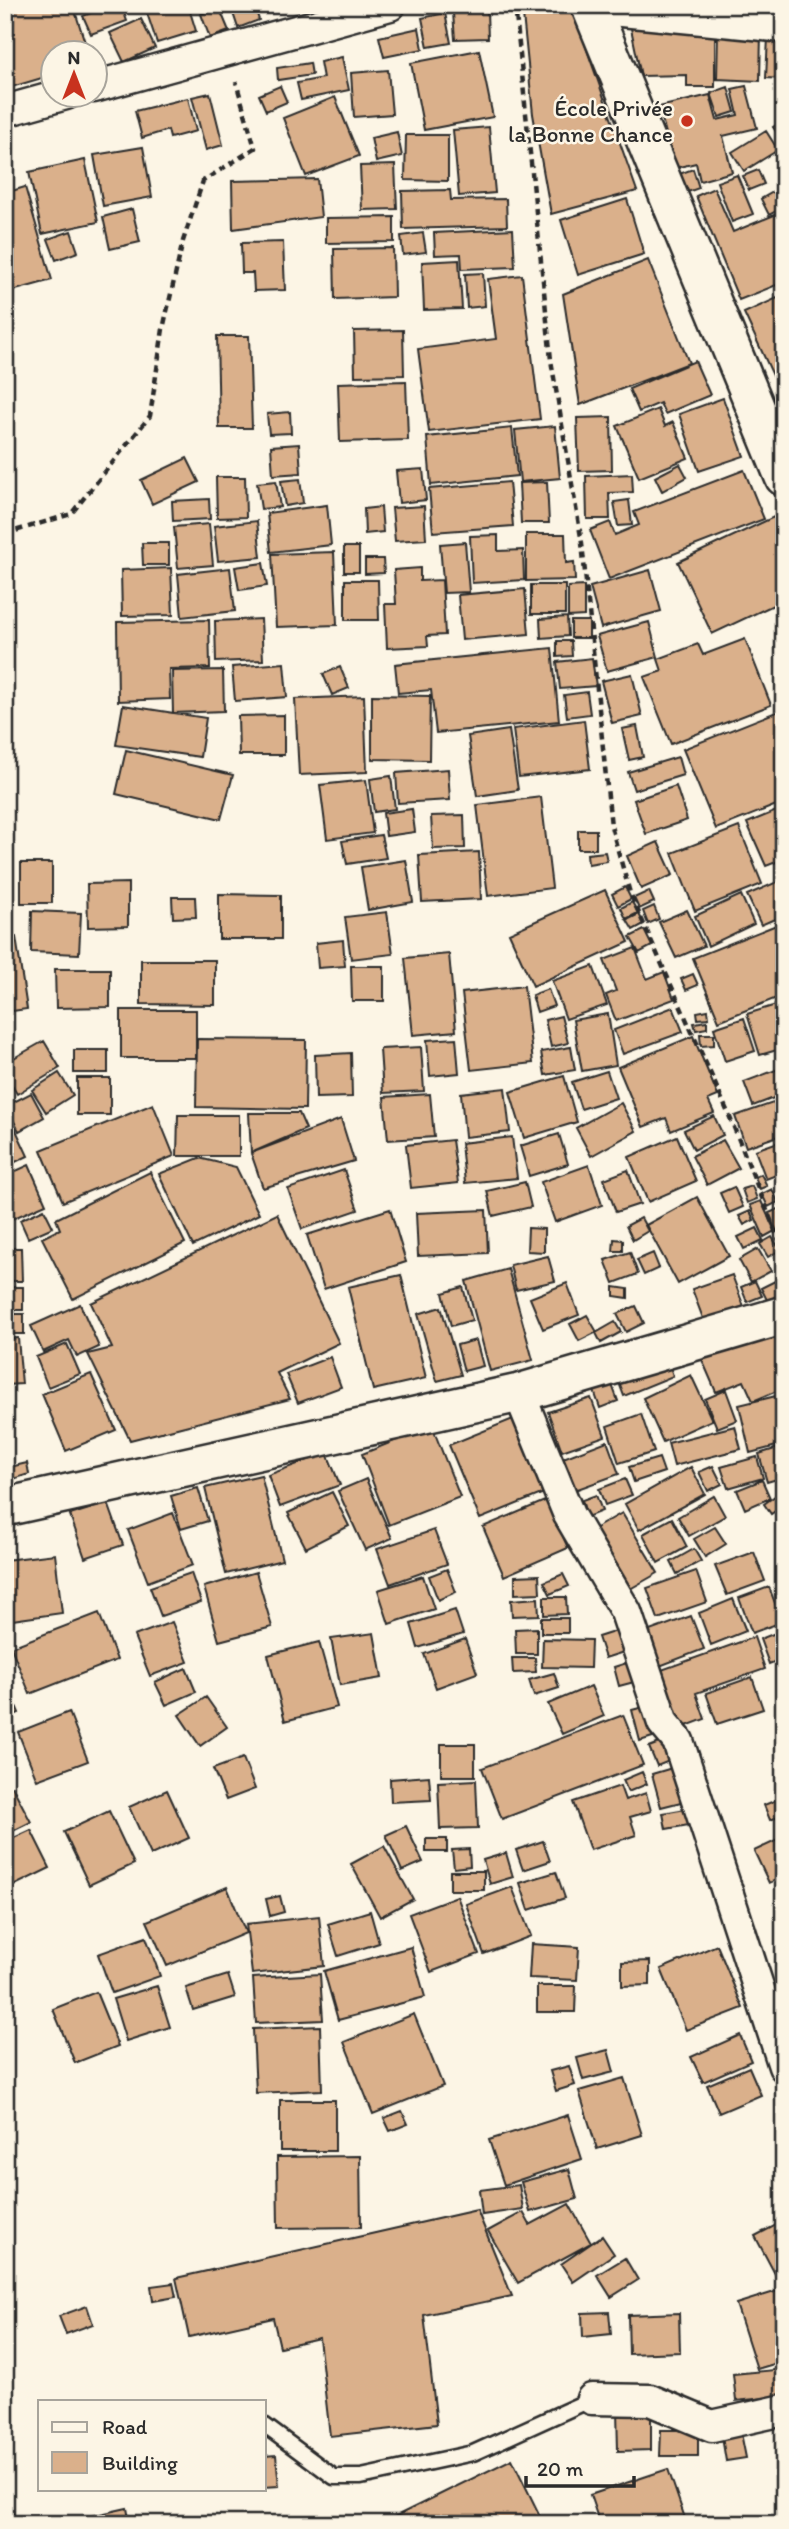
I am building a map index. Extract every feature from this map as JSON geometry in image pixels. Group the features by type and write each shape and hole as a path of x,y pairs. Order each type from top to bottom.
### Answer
{"street":[{"path":"108,83 390,5"},
{"path":"784,27 590,7 784,477"},
{"path":"5,111 38,102"},
{"path":"5,1507 519,1393 784,1315"},
{"path":"519,1393 569,1515 626,1612 663,1723 678,1741 784,2066"},
{"path":"592,2399 650,2400 712,2426 784,2410"}],"lane":[{"path":"266,2426 334,2477 361,2477 473,2453 592,2399"}],"path":[{"path":"516,5 551,360 582,543 611,826 630,892 729,1115 784,1253"},
{"path":"5,534 71,514 150,416 166,316 183,241 203,181 255,148 227,50"}],"building":[{"path":"5,5 73,5 84,38 38,38 38,79 5,89"},
{"path":"76,5 106,5 78,13"},
{"path":"111,5 121,5 127,21 91,34 83,16"},
{"path":"138,5 163,5 140,12"},
{"path":"170,5 188,5 196,31 157,43 147,13"},
{"path":"254,5 259,20 238,28 233,13"},
{"path":"522,5 571,5 637,191 551,214 533,114"},
{"path":"219,7 229,31 210,38 201,14"},
{"path":"487,11 488,38 455,39 453,13"},
{"path":"445,13 451,43 428,47 422,18"},
{"path":"141,19 155,48 124,62 110,33"},
{"path":"629,19 715,31 715,87 687,87 687,75 641,76"},
{"path":"419,28 423,49 384,57 379,37"},
{"path":"718,30 761,31 760,81 717,79"},
{"path":"768,37 784,38 784,79 766,78"},
{"path":"479,50 493,117 424,130 411,63"},
{"path":"342,57 349,90 301,100 297,83 323,78 320,62"},
{"path":"310,63 312,75 278,80 277,68"},
{"path":"388,70 392,114 354,117 351,73"},
{"path":"280,86 287,102 266,111 259,95"},
{"path":"746,86 757,128 723,136 732,172 700,181 696,163 675,168 659,107 710,95 717,120 738,115 732,89"},
{"path":"728,87 735,112 719,117 711,93"},
{"path":"210,93 223,145 206,150 192,97"},
{"path":"335,97 359,156 306,176 283,118"},
{"path":"188,98 196,131 170,138 168,130 142,138 135,111"},
{"path":"784,120 784,143 773,127"},
{"path":"489,127 495,193 459,196 453,130"},
{"path":"766,131 778,150 744,171 732,152"},
{"path":"397,132 402,156 376,162 371,138"},
{"path":"406,135 448,135 448,181 405,180"},
{"path":"143,147 152,197 103,206 94,155"},
{"path":"85,160 98,222 42,234 29,172"},
{"path":"395,165 397,209 362,210 360,166"},
{"path":"693,169 699,188 685,193 679,174"},
{"path":"758,170 764,184 749,190 743,176"},
{"path":"737,175 753,214 732,222 717,182"},
{"path":"317,179 321,217 233,229 232,181"},
{"path":"25,187 52,280 5,293 5,193"},
{"path":"714,188 733,232 784,211 784,282 739,300 696,196"},
{"path":"780,188 784,207 769,215 761,199"},
{"path":"450,190 451,200 506,199 507,226 403,229 402,191"},
{"path":"627,199 644,254 578,275 561,220"},
{"path":"132,209 140,242 110,249 103,217"},
{"path":"394,217 394,242 326,243 326,218"},
{"path":"513,229 515,267 462,269 461,254 435,255 434,233"},
{"path":"71,231 78,252 56,260 48,239"},
{"path":"423,233 426,252 403,255 401,236"},
{"path":"283,242 285,290 254,291 253,273 242,273 241,243"},
{"path":"393,248 394,297 335,299 334,249"},
{"path":"459,260 462,309 424,310 422,262"},
{"path":"648,260 689,363 580,405 563,294"},
{"path":"483,273 485,306 467,308 465,274"},
{"path":"522,275 540,419 429,432 418,349 496,339 488,279"},
{"path":"784,295 784,396 783,397 744,313"},
{"path":"403,330 404,375 355,376 354,331"},
{"path":"217,336 249,336 252,428 219,428"},
{"path":"695,361 710,395 665,414 660,403 639,412 629,389"},
{"path":"406,381 408,440 340,442 338,383"},
{"path":"723,398 744,456 699,471 679,414"},
{"path":"658,409 665,426 673,422 688,458 639,478 617,426"},
{"path":"290,412 291,433 269,434 267,414"},
{"path":"611,417 612,470 579,471 577,418"},
{"path":"555,426 560,478 520,482 515,430"},
{"path":"512,428 517,476 431,485 427,437"},
{"path":"299,444 301,473 273,475 271,446"},
{"path":"187,458 199,482 152,504 141,480"},
{"path":"680,464 687,477 662,491 655,477"},
{"path":"423,469 426,500 399,503 396,471"},
{"path":"744,470 764,519 609,579 590,530 610,522 615,535 639,525 634,512"},
{"path":"632,474 633,492 609,493 610,519 587,519 586,476"},
{"path":"216,477 245,477 246,517 217,518"},
{"path":"300,479 303,503 285,506 281,481"},
{"path":"276,481 280,507 261,509 257,483"},
{"path":"509,482 513,526 433,532 429,489"},
{"path":"547,482 549,523 521,523 519,483"},
{"path":"209,499 210,519 173,521 172,501"},
{"path":"629,500 632,525 618,526 614,502"},
{"path":"327,505 331,545 271,552 267,513"},
{"path":"424,506 426,539 395,541 392,508"},
{"path":"381,507 383,532 365,534 364,509"},
{"path":"778,515 784,527 784,600 712,634 678,562"},
{"path":"257,521 261,557 218,561 214,526"},
{"path":"209,524 213,565 178,568 174,527"},
{"path":"526,534 565,534 566,563 574,562 575,580 526,581"},
{"path":"498,535 498,551 523,550 524,580 472,583 470,536"},
{"path":"465,542 469,592 444,593 440,544"},
{"path":"142,543 169,543 169,565 143,565"},
{"path":"344,547 359,547 359,572 344,572"},
{"path":"334,552 337,625 276,627 272,554"},
{"path":"365,559 383,559 384,573 365,574"},
{"path":"263,563 267,586 239,590 235,567"},
{"path":"171,568 173,615 122,616 121,570"},
{"path":"230,568 235,611 182,617 178,574"},
{"path":"420,568 420,581 442,580 445,635 427,636 428,646 387,648 385,604 396,604 394,570"},
{"path":"650,570 661,611 601,628 590,587"},
{"path":"345,580 378,580 379,620 345,620"},
{"path":"531,585 565,585 565,614 531,614"},
{"path":"584,586 584,616 568,617 568,587"},
{"path":"525,589 529,634 462,640 458,595"},
{"path":"567,617 568,636 541,638 540,619"},
{"path":"261,619 263,660 216,662 215,621"},
{"path":"209,620 210,668 169,669 170,699 118,701 117,622"},
{"path":"571,621 589,621 589,638 571,638"},
{"path":"649,622 658,657 607,671 597,636"},
{"path":"745,639 771,705 671,744 644,677 662,671 658,659 698,644 703,655"},
{"path":"557,641 571,641 572,656 557,657"},
{"path":"552,648 559,721 436,733 431,690 398,693 395,664"},
{"path":"592,658 596,686 560,689 557,662"},
{"path":"284,663 287,697 235,701 232,667"},
{"path":"340,667 349,688 332,695 323,674"},
{"path":"223,670 224,711 173,713 172,671"},
{"path":"632,674 642,716 612,723 601,681"},
{"path":"587,692 590,714 567,717 564,695"},
{"path":"372,695 430,696 429,760 372,759"},
{"path":"364,696 367,772 299,775 295,699"},
{"path":"123,705 206,718 200,757 116,745"},
{"path":"784,709 784,802 716,829 683,749"},
{"path":"284,715 284,755 239,755 238,716"},
{"path":"584,720 590,769 519,777 513,729"},
{"path":"637,726 643,757 629,760 622,729"},
{"path":"509,730 518,790 477,796 468,736"},
{"path":"126,750 233,775 221,819 116,794"},
{"path":"678,757 683,775 634,790 628,772"},
{"path":"448,769 450,800 398,803 396,773"},
{"path":"391,776 395,809 374,812 370,779"},
{"path":"366,780 373,833 327,839 320,785"},
{"path":"676,786 687,820 646,834 634,800"},
{"path":"541,797 552,888 488,896 477,805"},
{"path":"784,808 784,859 766,866 747,823"},
{"path":"412,809 415,832 386,836 383,813"},
{"path":"464,815 465,848 433,849 431,816"},
{"path":"739,827 762,884 695,911 672,853"},
{"path":"578,830 596,830 596,849 578,849"},
{"path":"381,835 386,858 347,864 342,841"},
{"path":"658,842 673,875 641,889 627,856"},
{"path":"479,852 481,899 422,902 419,855"},
{"path":"605,852 607,861 588,864 587,854"},
{"path":"406,860 413,902 368,910 361,867"},
{"path":"21,863 52,863 52,903 21,903"},
{"path":"784,879 784,915 761,925 747,895"},
{"path":"128,883 128,926 88,927 87,884"},
{"path":"625,887 631,899 618,906 612,894"},
{"path":"605,890 629,942 533,986 509,933"},
{"path":"649,891 654,902 639,909 634,898"},
{"path":"219,894 281,895 281,939 219,939"},
{"path":"741,895 754,924 708,946 695,916"},
{"path":"172,897 195,897 196,917 173,918"},
{"path":"632,902 638,913 626,919 621,908"},
{"path":"654,906 659,919 648,924 643,911"},
{"path":"687,910 704,946 676,958 659,922"},
{"path":"32,911 81,913 79,954 31,952"},
{"path":"387,912 393,954 351,959 345,917"},
{"path":"639,914 644,924 633,930 627,920"},
{"path":"784,922 784,995 719,1021 693,958"},
{"path":"644,930 652,946 639,953 630,937"},
{"path":"16,937 27,1009 5,1012 5,938"},
{"path":"343,940 345,966 318,968 316,943"},
{"path":"635,948 647,979 664,972 674,999 616,1021 606,995 616,991 604,960"},
{"path":"449,954 456,1031 413,1035 405,958"},
{"path":"141,960 215,960 215,1005 141,1004"},
{"path":"351,966 384,966 384,1001 352,1001"},
{"path":"593,966 607,1005 566,1019 552,981"},
{"path":"55,969 110,969 110,1007 56,1008"},
{"path":"693,974 698,985 686,990 681,979"},
{"path":"524,986 533,1063 471,1070 462,993"},
{"path":"548,989 554,1006 537,1012 532,995"},
{"path":"776,1005 784,1029 784,1048 760,1055 747,1014"},
{"path":"673,1007 683,1032 623,1054 614,1030"},
{"path":"121,1010 196,1010 196,1058 121,1058"},
{"path":"708,1010 709,1018 698,1019 697,1012"},
{"path":"608,1014 616,1065 582,1071 573,1020"},
{"path":"561,1016 568,1043 551,1047 545,1020"},
{"path":"744,1018 755,1051 725,1061 714,1028"},
{"path":"707,1021 707,1028 696,1030 694,1023"},
{"path":"700,1034 714,1034 714,1045 701,1046"},
{"path":"693,1036 718,1096 708,1100 714,1113 671,1131 666,1118 643,1127 618,1067"},
{"path":"456,1038 459,1073 430,1076 427,1040"},
{"path":"197,1039 306,1040 305,1109 196,1107"},
{"path":"44,1041 60,1068 17,1094 5,1074 5,1063"},
{"path":"421,1047 424,1091 383,1093 380,1049"},
{"path":"571,1047 575,1070 545,1075 541,1052"},
{"path":"74,1050 108,1050 108,1073 74,1073"},
{"path":"351,1053 352,1097 316,1098 315,1055"},
{"path":"784,1067 784,1094 753,1106 744,1082"},
{"path":"607,1071 616,1098 581,1109 572,1082"},
{"path":"59,1073 73,1095 46,1112 32,1090"},
{"path":"564,1076 577,1122 524,1138 510,1092"},
{"path":"77,1078 110,1078 110,1115 77,1115"},
{"path":"505,1088 510,1132 465,1137 461,1093"},
{"path":"31,1093 44,1117 19,1131 6,1106"},
{"path":"430,1094 434,1137 388,1140 384,1097"},
{"path":"779,1101 784,1113 784,1134 746,1147 735,1116"},
{"path":"621,1103 636,1131 591,1156 576,1128"},
{"path":"153,1104 174,1156 63,1202 41,1150"},
{"path":"249,1113 299,1113 306,1129 251,1153"},
{"path":"178,1115 239,1115 239,1156 177,1156"},
{"path":"714,1116 723,1135 694,1150 684,1130"},
{"path":"341,1119 354,1161 263,1188 251,1153"},
{"path":"15,1128 28,1156 5,1167 5,1133"},
{"path":"559,1134 568,1164 529,1176 520,1146"},
{"path":"677,1136 696,1181 648,1202 629,1157"},
{"path":"512,1137 517,1178 465,1183 461,1143"},
{"path":"452,1140 458,1183 411,1188 406,1145"},
{"path":"723,1140 739,1168 707,1185 692,1156"},
{"path":"781,1141 784,1172 766,1179 755,1150"},
{"path":"199,1158 236,1167 259,1214 193,1246 159,1174"},
{"path":"29,1165 46,1204 5,1222 5,1176"},
{"path":"589,1165 602,1205 555,1222 541,1182"},
{"path":"344,1170 358,1210 302,1229 288,1189"},
{"path":"628,1170 640,1204 616,1212 604,1179"},
{"path":"150,1172 185,1243 73,1299 42,1238 60,1229 56,1219"},
{"path":"761,1174 767,1186 760,1189 755,1177"},
{"path":"525,1182 531,1207 493,1216 487,1191"},
{"path":"752,1186 757,1199 747,1203 742,1189"},
{"path":"734,1187 743,1207 729,1213 720,1193"},
{"path":"772,1189 778,1202 768,1207 762,1194"},
{"path":"697,1197 729,1256 678,1284 646,1225"},
{"path":"761,1201 775,1231 764,1237 750,1205"},
{"path":"783,1207 784,1228 776,1231 769,1213"},
{"path":"44,1209 53,1227 28,1238 20,1220"},
{"path":"390,1209 406,1262 324,1289 307,1235"},
{"path":"486,1210 488,1253 418,1256 416,1213"},
{"path":"750,1211 754,1220 744,1225 739,1216"},
{"path":"277,1214 339,1343 277,1373 290,1399 130,1440 88,1354 112,1348 91,1303"},
{"path":"641,1218 648,1231 633,1240 626,1226"},
{"path":"528,1228 544,1229 544,1252 527,1251"},
{"path":"757,1228 763,1240 744,1249 738,1237"},
{"path":"772,1237 780,1250 768,1257 760,1244"},
{"path":"614,1239 623,1240 623,1251 613,1251"},
{"path":"5,1248 21,1248 22,1281 5,1281"},
{"path":"758,1249 771,1271 751,1282 739,1260"},
{"path":"630,1252 638,1274 614,1283 605,1260"},
{"path":"653,1253 659,1268 644,1275 637,1260"},
{"path":"548,1256 555,1281 516,1290 510,1265"},
{"path":"508,1269 533,1360 490,1371 466,1281"},
{"path":"401,1275 426,1378 373,1390 348,1287"},
{"path":"732,1275 744,1307 704,1321 692,1289"},
{"path":"781,1278 784,1294 768,1302 761,1288"},
{"path":"755,1281 762,1296 747,1302 741,1287"},
{"path":"567,1283 579,1315 543,1329 530,1298"},
{"path":"5,1287 23,1287 23,1310 5,1310"},
{"path":"463,1287 472,1320 451,1326 443,1293"},
{"path":"614,1287 628,1289 628,1298 614,1296"},
{"path":"80,1304 99,1347 77,1357 69,1340 43,1352 31,1326"},
{"path":"636,1306 644,1323 626,1332 617,1314"},
{"path":"441,1307 461,1375 437,1381 418,1314"},
{"path":"5,1314 24,1314 24,1334 5,1334"},
{"path":"587,1315 597,1332 579,1341 570,1324"},
{"path":"784,1320 784,1388 753,1401 744,1381 716,1392 700,1355"},
{"path":"615,1322 621,1332 601,1343 596,1333"},
{"path":"18,1338 22,1384 5,1385 5,1339"},
{"path":"476,1340 483,1366 464,1371 457,1345"},
{"path":"67,1344 80,1374 48,1387 36,1357"},
{"path":"330,1357 341,1387 298,1403 286,1374"},
{"path":"668,1360 673,1376 624,1396 618,1380"},
{"path":"91,1374 116,1430 66,1451 42,1394"},
{"path":"691,1375 712,1420 663,1442 643,1398"},
{"path":"611,1382 618,1401 600,1408 593,1388"},
{"path":"726,1390 737,1420 717,1428 705,1399"},
{"path":"776,1396 784,1426 784,1444 750,1453 739,1405"},
{"path":"591,1398 605,1436 562,1451 548,1412"},
{"path":"641,1414 654,1452 619,1463 607,1426"},
{"path":"513,1419 544,1493 480,1519 449,1445"},
{"path":"432,1426 460,1497 389,1525 362,1454"},
{"path":"735,1426 741,1449 674,1466 668,1443"},
{"path":"607,1441 619,1474 575,1490 563,1458"},
{"path":"778,1448 784,1477 767,1482 759,1454"},
{"path":"327,1453 340,1485 280,1507 268,1475"},
{"path":"757,1457 763,1478 728,1488 721,1467"},
{"path":"659,1458 664,1472 634,1482 629,1467"},
{"path":"27,1463 29,1474 13,1479 10,1467"},
{"path":"713,1466 722,1484 708,1491 699,1472"},
{"path":"691,1467 705,1494 639,1530 625,1504"},
{"path":"261,1475 282,1560 226,1574 205,1488"},
{"path":"366,1479 392,1538 365,1550 338,1491"},
{"path":"625,1479 632,1495 605,1505 599,1489"},
{"path":"762,1480 770,1498 745,1509 737,1490"},
{"path":"198,1488 208,1521 181,1529 171,1496"},
{"path":"332,1492 349,1526 306,1548 288,1513"},
{"path":"779,1493 784,1505 771,1514 764,1504"},
{"path":"596,1495 602,1511 587,1517 582,1500"},
{"path":"714,1496 725,1516 689,1536 678,1517"},
{"path":"547,1500 568,1548 504,1576 483,1527"},
{"path":"108,1503 123,1545 85,1558 70,1515"},
{"path":"784,1511 784,1535 777,1512"},
{"path":"173,1513 193,1565 148,1582 128,1530"},
{"path":"622,1513 658,1573 630,1589 594,1529"},
{"path":"672,1518 687,1547 658,1563 643,1534"},
{"path":"715,1527 726,1544 705,1557 694,1539"},
{"path":"434,1530 447,1564 390,1584 377,1549"},
{"path":"694,1549 701,1561 677,1574 671,1562"},
{"path":"754,1552 765,1581 727,1595 715,1566"},
{"path":"55,1554 62,1613 5,1621 5,1560"},
{"path":"447,1569 456,1592 438,1600 429,1576"},
{"path":"696,1571 707,1602 658,1619 647,1588"},
{"path":"256,1572 272,1627 219,1641 204,1587"},
{"path":"191,1573 201,1602 161,1616 150,1587"},
{"path":"563,1574 569,1586 550,1594 544,1582"},
{"path":"539,1575 540,1593 515,1594 515,1576"},
{"path":"423,1576 434,1609 389,1624 378,1590"},
{"path":"769,1587 782,1622 752,1633 739,1598"},
{"path":"544,1597 566,1597 567,1614 544,1615"},
{"path":"538,1598 539,1615 512,1616 511,1600"},
{"path":"733,1599 746,1631 711,1645 699,1613"},
{"path":"455,1610 463,1634 418,1648 411,1624"},
{"path":"99,1613 117,1660 30,1694 11,1647"},
{"path":"691,1616 704,1649 657,1667 644,1633"},
{"path":"541,1618 568,1618 568,1633 541,1633"},
{"path":"172,1622 188,1662 150,1676 134,1636"},
{"path":"537,1628 537,1654 516,1654 515,1629"},
{"path":"626,1628 633,1649 605,1658 598,1637"},
{"path":"781,1631 784,1658 769,1664 760,1639"},
{"path":"374,1633 382,1678 340,1685 331,1639"},
{"path":"754,1637 765,1669 696,1693 705,1719 673,1731 653,1673"},
{"path":"465,1639 477,1673 436,1688 424,1654"},
{"path":"543,1639 591,1640 590,1668 542,1667"},
{"path":"319,1642 337,1707 285,1721 268,1655"},
{"path":"512,1658 535,1658 536,1672 513,1673"},
{"path":"633,1661 638,1681 619,1686 614,1667"},
{"path":"186,1668 196,1692 166,1705 155,1682"},
{"path":"554,1673 559,1688 534,1696 529,1680"},
{"path":"752,1677 763,1709 717,1724 706,1693"},
{"path":"5,1679 19,1713 5,1719"},
{"path":"591,1686 604,1716 562,1734 548,1704"},
{"path":"206,1697 227,1727 200,1746 179,1715"},
{"path":"651,1705 659,1735 640,1741 632,1710"},
{"path":"69,1712 88,1761 37,1780 18,1732"},
{"path":"623,1715 643,1765 502,1819 482,1768"},
{"path":"672,1738 679,1757 657,1766 649,1747"},
{"path":"441,1744 475,1744 475,1776 441,1776"},
{"path":"243,1758 255,1789 226,1800 213,1769"},
{"path":"672,1768 681,1802 661,1807 652,1774"},
{"path":"642,1772 647,1784 628,1792 623,1780"},
{"path":"429,1776 431,1800 391,1802 390,1779"},
{"path":"476,1780 478,1828 440,1829 438,1782"},
{"path":"12,1786 31,1822 5,1835 5,1789"},
{"path":"620,1786 625,1800 646,1793 651,1811 630,1817 636,1835 590,1850 573,1802"},
{"path":"167,1790 189,1838 151,1855 129,1807"},
{"path":"784,1797 784,1815 770,1820 764,1805"},
{"path":"686,1809 689,1825 666,1829 663,1813"},
{"path":"109,1811 134,1864 89,1885 64,1832"},
{"path":"406,1826 423,1862 402,1871 386,1835"},
{"path":"31,1830 50,1868 5,1890 5,1842"},
{"path":"782,1838 784,1877 769,1883 754,1851"},
{"path":"426,1839 447,1839 447,1852 426,1852"},
{"path":"543,1841 550,1861 523,1870 516,1850"},
{"path":"384,1846 413,1899 380,1917 351,1864"},
{"path":"469,1849 470,1866 454,1868 452,1850"},
{"path":"506,1853 513,1877 490,1884 483,1860"},
{"path":"450,1871 484,1871 484,1890 450,1890"},
{"path":"556,1872 565,1898 529,1910 520,1883"},
{"path":"227,1887 246,1933 167,1966 147,1921"},
{"path":"512,1887 531,1936 484,1954 466,1904"},
{"path":"280,1896 284,1912 270,1916 266,1899"},
{"path":"457,1896 479,1954 431,1972 409,1914"},
{"path":"370,1911 379,1943 338,1956 328,1924"},
{"path":"319,1916 324,1966 252,1974 246,1924"},
{"path":"146,1937 160,1976 112,1993 98,1954"},
{"path":"531,1944 579,1947 577,1980 529,1978"},
{"path":"717,1945 743,2008 686,2030 661,1969"},
{"path":"411,1947 425,1997 338,2020 324,1971"},
{"path":"650,1961 650,1985 622,1986 622,1962"},
{"path":"320,1974 323,2020 256,2023 253,1978"},
{"path":"228,1975 235,1997 193,2010 186,1988"},
{"path":"157,1986 170,2027 126,2041 113,1999"},
{"path":"537,1986 576,1986 575,2012 537,2012"},
{"path":"784,1986 784,2014 773,1991"},
{"path":"96,1992 118,2046 75,2063 53,2009"},
{"path":"414,2014 443,2086 373,2114 344,2042"},
{"path":"320,2026 322,2090 256,2093 253,2029"},
{"path":"740,2035 751,2061 703,2082 691,2057"},
{"path":"608,2050 614,2072 583,2080 577,2058"},
{"path":"569,2066 575,2085 556,2091 550,2071"},
{"path":"749,2067 761,2095 719,2113 707,2085"},
{"path":"624,2078 642,2135 597,2149 579,2091"},
{"path":"280,2100 335,2100 335,2151 280,2151"},
{"path":"402,2111 408,2124 390,2131 384,2118"},
{"path":"568,2115 582,2159 504,2185 489,2140"},
{"path":"360,2156 361,2227 278,2228 277,2157"},
{"path":"569,2169 577,2199 530,2212 521,2182"},
{"path":"519,2185 523,2209 482,2215 479,2190"},
{"path":"569,2204 591,2243 518,2283 488,2231 523,2212 530,2225"},
{"path":"477,2210 512,2296 424,2315 437,2424 330,2436 319,2338 280,2347 273,2318 189,2337 176,2278"},
{"path":"780,2223 784,2230 784,2269 775,2274 755,2236"},
{"path":"602,2236 614,2254 573,2282 561,2264"},
{"path":"625,2258 638,2280 611,2297 597,2275"},
{"path":"173,2283 176,2297 153,2301 151,2286"},
{"path":"784,2289 784,2361 757,2369 736,2304"},
{"path":"87,2306 93,2324 66,2334 59,2316"},
{"path":"609,2312 611,2334 583,2337 582,2313"},
{"path":"679,2313 680,2352 629,2354 628,2315"},
{"path":"784,2369 784,2396 736,2401 733,2374"},
{"path":"651,2408 651,2450 618,2451 617,2409"},
{"path":"740,2428 746,2458 726,2461 721,2431"},
{"path":"661,2430 698,2430 698,2456 660,2456"},
{"path":"276,2455 279,2486 266,2487 266,2456"},
{"path":"512,2459 544,2524 395,2524 392,2518"},
{"path":"668,2469 687,2524 600,2524 590,2495"},
{"path":"127,2508 130,2524 92,2524 91,2516"},
{"path":"12,2509 16,2524 5,2524 5,2511"},
{"path":"784,2516 784,2524 768,2524 768,2522"}],"place":[{"name":"École Privée la Bonne Chance","path":"687,121"}]}
